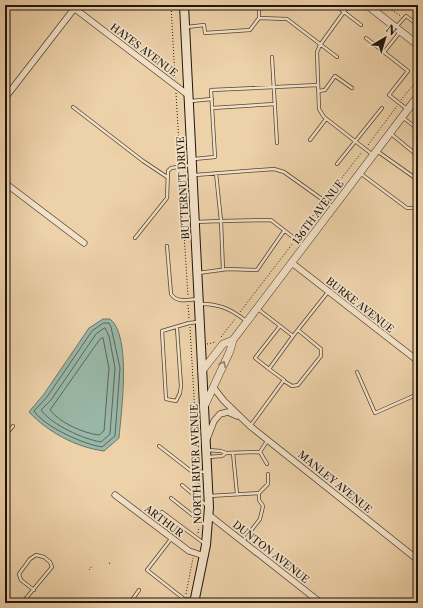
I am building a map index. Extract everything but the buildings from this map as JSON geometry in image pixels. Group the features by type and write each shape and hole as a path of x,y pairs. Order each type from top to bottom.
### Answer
{"main road":[{"name":"BUTTERNUT DRIVE","path":"184,5 201,322 202,371"},
{"name":"NORTH RIVER AVENUE","path":"194,602 206,545 209,511 202,371"}],"street":[{"path":"367,5 377,8 398,30 418,45"},
{"name":"HAYES AVENUE","path":"74,6 176,84 188,98"},
{"path":"5,98 74,6"},
{"name":"136TH AVENUE","path":"204,405 213,388 233,340 418,96"},
{"path":"5,183 84,243"},
{"name":"BURKE AVENUE","path":"292,263 418,361"},
{"name":"136TH AVENUE","path":"202,371 223,344 233,340"},
{"name":"MANLEY AVENUE","path":"213,388 220,397 250,426 418,560"},
{"name":"MANLEY AVENUE","path":"206,441 214,421 220,414 228,412 241,418"},
{"name":"ARTHUR","path":"115,495 189,551 204,556"},
{"name":"DUNTON AVENUE","path":"209,511 243,541 321,603"}],"lane":[{"path":"185,27 204,25 205,33 250,30 259,18 259,5"},
{"path":"335,5 361,25"},
{"path":"350,5 320,45 317,52 319,109 326,119 365,149 375,153 418,180"},
{"path":"384,52 406,16 418,25"},
{"path":"259,18 287,19 337,57"},
{"path":"366,38 408,71 388,95 399,103 418,109"},
{"path":"272,57 277,143"},
{"path":"318,91 325,90 335,76 352,88"},
{"path":"135,238 167,198 168,171 171,168 180,167 192,162 215,157 211,90 318,85"},
{"path":"188,98 212,99"},
{"path":"212,108 275,104"},
{"path":"73,107 143,162 168,177"},
{"path":"337,164 382,108"},
{"path":"402,116 418,128"},
{"path":"310,140 326,119"},
{"path":"390,133 418,156"},
{"path":"192,175 274,169 284,172 334,208"},
{"path":"216,173 221,221 223,270"},
{"path":"360,173 407,208 415,208 418,206"},
{"path":"195,222 271,220 304,247"},
{"path":"198,273 223,270 256,270 284,231"},
{"path":"167,246 171,294 174,298 214,303 238,315 248,322"},
{"path":"269,369 328,292"},
{"path":"258,308 293,336"},
{"path":"177,328 181,386 180,393 176,401 172,401 166,399 162,331 177,328 189,323 201,322"},
{"path":"280,326 256,358 292,386 298,385 321,356 322,352 321,349 298,330"},
{"path":"357,372 375,413 418,394"},
{"path":"250,426 284,380"},
{"path":"5,436 13,426"},
{"path":"260,452 267,440"},
{"path":"159,446 191,471 208,472"},
{"path":"207,454 221,451 226,453 260,452"},
{"path":"260,452 267,464"},
{"path":"207,454 222,456 226,453"},
{"path":"233,453 237,494"},
{"path":"209,496 259,493 268,484 268,474"},
{"path":"182,485 209,511"},
{"path":"243,541 262,514 263,506 259,500 259,493"},
{"path":"171,498 208,528"},
{"path":"162,512 206,545"},
{"path":"172,538 148,570 184,599 194,602"},
{"path":"22,603 34,590 52,567 50,562 40,555 36,555 30,559 19,574 21,580 34,590"},
{"path":"130,603 139,590"}],"path":[{"path":"171,5 197,442"},
{"path":"191,346 216,342 418,79"},
{"path":"184,599 193,559"},
{"path":"89,570 92,566"}],"water":[{"path":"103,319 110,319 117,328 121,341 124,376 119,438 104,451 83,446 63,438 45,426 29,412 44,394 89,328"}]}
